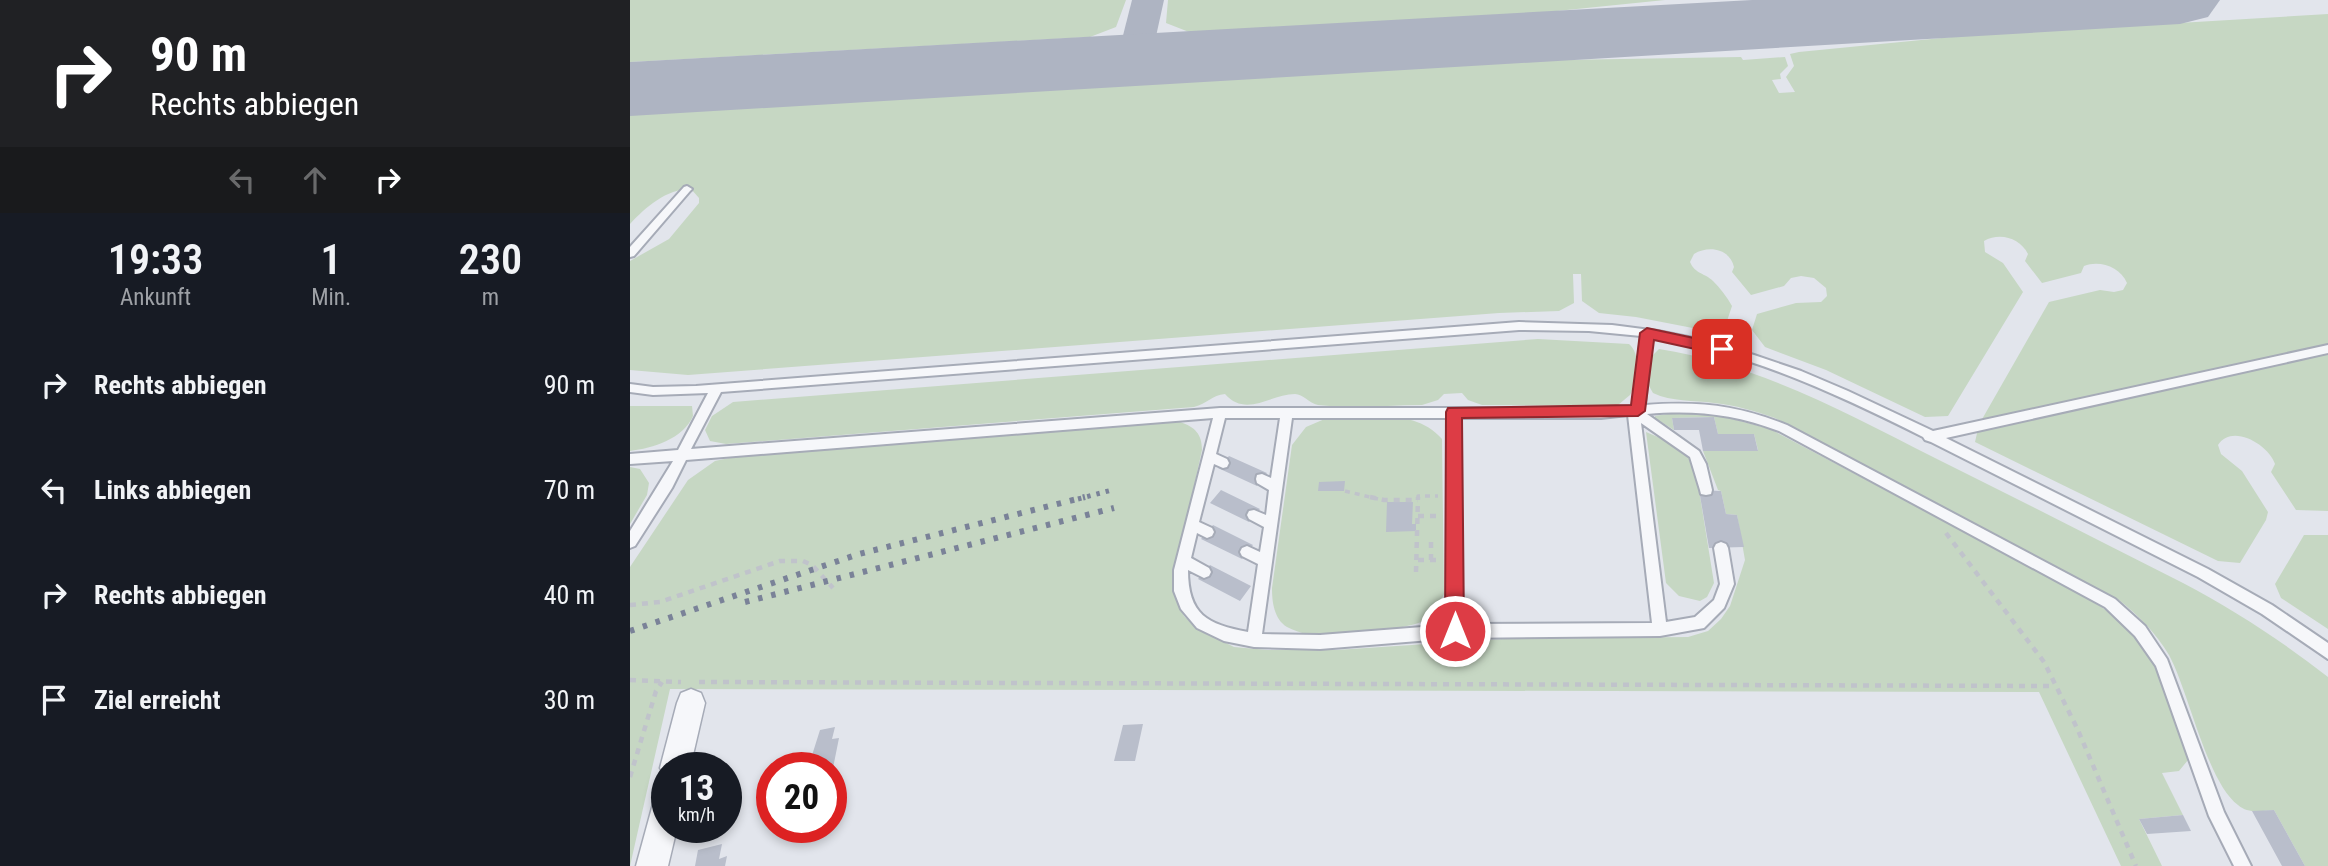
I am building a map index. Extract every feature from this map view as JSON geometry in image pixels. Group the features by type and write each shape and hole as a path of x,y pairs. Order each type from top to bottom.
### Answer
{"street":[{"path":"679,752 691,703"},
{"path":"652,866 658,843"}],"lane":[{"path":"630,254 687,190"},
{"path":"630,388 653,391 717,388 1519,326 1589,327 1647,333 1703,344 1786,370 1929,437 2204,574 2266,609 2328,652"},
{"path":"1647,333 1636,411 1660,629"},
{"path":"1929,437 2328,349"},
{"path":"630,542 683,454 717,388"},
{"path":"630,459 1220,413 1636,411 1678,407 1716,409 1752,416 1783,428 2110,603 2135,623 2150,641 2171,684 2217,816 2243,866"},
{"path":"1636,411 1695,454 1706,490"},
{"path":"1254,640 1287,412"},
{"path":"1454,412 1455,631"},
{"path":"1220,413 1216,459 1201,489 1184,561 1181,591 1188,609 1202,623 1224,634 1254,640 1320,642 1455,631 1660,629 1699,623 1719,604 1727,584 1721,548"},
{"path":"1262,479 1276,487"},
{"path":"1201,489 1215,497"},
{"path":"1254,515 1271,524"},
{"path":"1192,525 1207,532"},
{"path":"1247,552 1265,561"},
{"path":"1184,561 1204,572"},
{"path":"1245,594 1259,602"}],"path":[{"path":"1345,491 1384,500 1454,496"},
{"path":"1416,572 1418,499"},
{"path":"1924,504 2044,662 2077,728 2136,866"},
{"path":"1418,516 1454,516"},
{"path":"1431,542 1431,560"},
{"path":"1417,560 1454,560"},
{"path":"630,605 660,602 780,561 803,561 812,565 833,587"},
{"path":"630,681 2055,686"},
{"path":"630,778 656,691 662,682"}],"green space":[{"path":"630,0 1126,0 1116,27 1090,37 630,62"},
{"path":"1168,0 1665,0 1547,12 1189,32 1166,23"},
{"path":"2328,14 2328,345 1981,421 2049,302 2100,290 2123,290 2127,283 2120,273 2109,266 2090,264 2084,266 2081,273 2042,283 2025,261 2028,254 2015,240 1996,237 1984,241 1985,252 2003,263 2023,292 1948,416 1925,417 1826,370 1765,347 1752,330 1757,314 1796,303 1821,302 1827,296 1826,288 1814,278 1801,276 1791,278 1784,286 1751,295 1732,272 1734,267 1728,256 1712,249 1694,254 1690,262 1695,269 1716,284 1732,306 1727,321 1703,330 1599,313 1582,301 1581,274 1573,274 1574,303 1559,311 1499,313 688,375 630,370 630,261 669,239 699,203 699,198 691,189 673,192 650,205 630,224 630,114 1561,60 1741,57 1743,60 1785,57 1788,66 1780,74 1781,79 1772,80 1779,93 1795,92 1786,77 1794,66 1790,54 1799,52 1962,36"},
{"path":"1538,339 1629,344 1637,362 1635,383 1630,395 1618,405 1607,406 1482,405 1468,400 1462,393 1444,394 1438,400 1422,405 1357,407 1318,405 1295,394 1250,405 1233,401 1225,394 1194,407 726,444 710,441 705,430 712,416 733,402"},
{"path":"1659,349 1732,366 1802,393 1869,424 2202,593 2275,639 2328,677 2328,866 2305,866 2274,810 2246,810 2227,793 2208,757 2169,655 2147,625 2119,600 1775,418 1730,405 1675,399 1653,393 1649,386 1652,356"},
{"path":"2328,352 2328,511 2296,510 2271,472 2275,464 2271,457 2250,439 2232,436 2218,445 2221,454 2242,471 2268,512 2240,563 2218,561 1975,442 1978,429"},
{"path":"630,406 692,406 693,416 682,431 666,441 630,451"},
{"path":"1673,413 1721,416 1770,429 2071,588 2124,625 2139,641 2155,667 2188,760 2179,771 2162,773 2183,815 2139,819 2162,866 2121,866 2039,692 670,689 656,752 651,752 651,773 630,866 630,567 688,480 715,461 738,456 1180,422 1197,432 1202,450 1177,564 1174,589 1176,600 1184,616 1196,628 1234,647 1336,650 1503,639 1688,637 1708,631 1721,619 1730,606 1745,560 1737,515 1726,514 1721,491 1718,490 1703,451 1758,450 1754,434 1718,434 1714,417 1672,418 1674,430 1655,416"},
{"path":"1327,418 1404,418 1431,429 1442,439 1444,594 1431,614 1417,624 1387,630 1317,635 1287,627 1277,615 1272,588 1292,445 1306,427"},
{"path":"1646,432 1672,443 1691,459 1699,490 1714,583 1707,597 1700,601 1679,596 1666,583"},
{"path":"630,467 640,469 649,483 647,495 630,524"},
{"path":"2304,535 2328,535 2328,629 2281,598 2275,584"}],"building":[{"path":"1714,417 1718,434 1754,434 1758,451 1703,451 1699,430 1674,430 1672,418"},
{"path":"1229,456 1267,473 1257,486 1218,468"},
{"path":"1345,481 1344,491 1318,491 1319,482"},
{"path":"1221,490 1260,509 1249,522 1210,503"},
{"path":"1699,490 1721,491 1726,514 1737,515 1744,547 1709,548"},
{"path":"1387,502 1413,502 1412,524 1416,524 1416,531 1386,532"},
{"path":"1213,525 1253,545 1242,559 1201,539"},
{"path":"1210,565 1251,586 1240,601 1198,579"},
{"path":"1143,724 1135,761 1114,761 1123,725"},
{"path":"835,727 832,739 839,738 836,752 813,752 820,730"},
{"path":"2274,810 2305,866 2282,866 2252,811"},
{"path":"2183,815 2191,831 2147,834 2139,819"},
{"path":"722,844 719,859 727,856 725,866 695,866 698,850"}],"taxiway":[{"path":"1134,59 1148,0"}],"runway":[{"path":"630,89 2180,0"}],"railway":[{"path":"1078,499 1112,490"},
{"path":"630,631 859,554 1085,497"},
{"path":"745,602 1114,508"}],"route":[{"path":"1455,631 1454,412 1638,411 1647,333 1722,349"}]}
